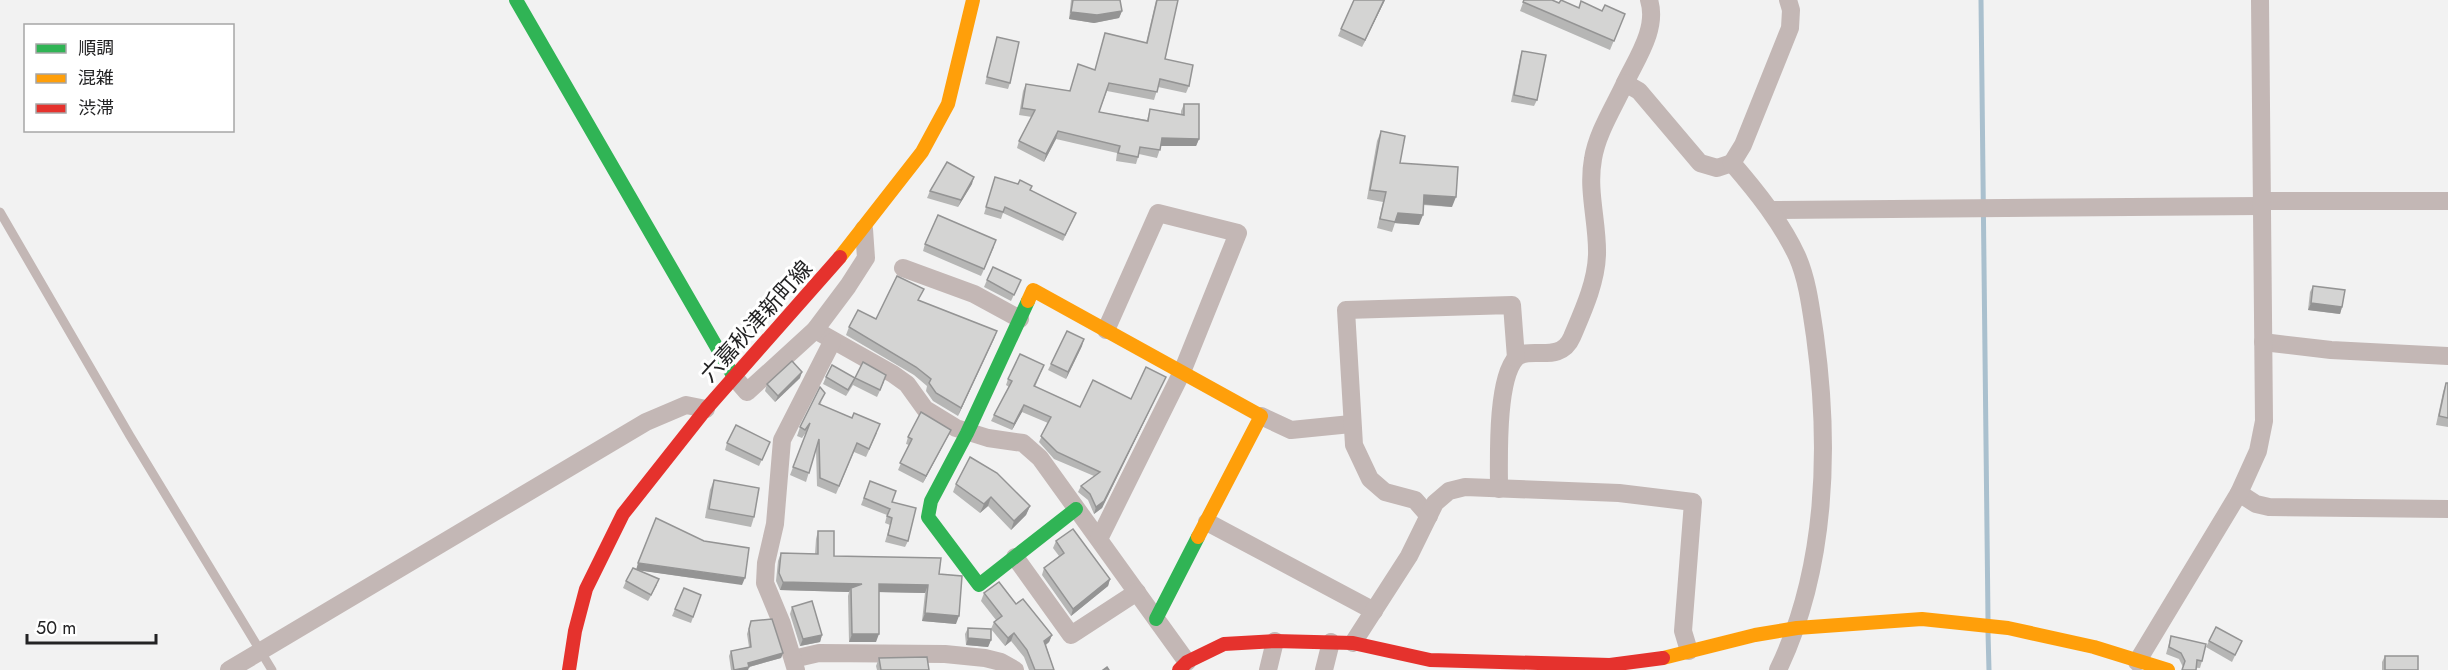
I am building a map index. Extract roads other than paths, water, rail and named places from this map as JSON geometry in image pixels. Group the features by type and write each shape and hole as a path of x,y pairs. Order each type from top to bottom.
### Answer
{"street":[{"path":"516,0 734,377 747,392 815,330 866,258 864,229"},
{"name":"六嘉秋津新町線","path":"569,670 575,631 586,589 623,514 706,409 864,229 922,152 948,104 973,0"},
{"path":"1516,358 1524,354 1541,355 1562,350 1570,341 1592,286 1597,255 1592,202 1593,158 1646,40 1653,13 1649,0"},
{"path":"1625,83 1639,91 1700,163 1717,168 1732,164 1743,145 1790,28 1791,10 1788,0"},
{"path":"2134,666 2239,494 2258,451 2264,421 2260,0"},
{"path":"1732,164 1771,210 1797,258 1809,300 1818,363 1824,447 1818,521 1797,628 1778,670"},
{"path":"1771,210 2448,201"},
{"path":"1099,539 1182,372 1238,233 1158,213 1106,330"},
{"path":"903,268 974,294 1020,319"},
{"path":"1076,508 979,585 928,517 931,501 967,433 1033,290 1261,416 1291,430 1351,424"},
{"path":"1429,516 1415,500 1385,492 1370,479 1354,445 1346,310 1512,305 1516,358 1507,377 1500,422 1500,489"},
{"path":"815,330 832,342 893,374 907,384 925,409 967,433 1023,443 1040,458 1156,619 1183,666 1224,644 1275,641 1353,644 1430,660 1610,665 1654,660 1755,635 1797,628 1922,619 2008,628 2094,646 2134,666 2168,670"},
{"path":"832,342 782,440 775,524 766,563 765,583 782,624 794,665 819,652 945,654 985,658 1001,662 1015,670"},
{"path":"2263,342 2331,350 2448,356"},
{"path":"229,670 646,422 686,405 706,409"},
{"path":"1156,619 1261,416"},
{"path":"1353,644 1408,556 1435,504 1449,491 1465,487 1620,493 1693,502 1683,631 1689,651"},
{"path":"2239,494 2256,504 2270,507 2448,509"},
{"path":"1207,522 1374,611"},
{"path":"1015,557 1071,635 1137,592"},
{"path":"1268,670 1275,641"},
{"path":"1324,670 1331,642"}],"lane":[{"path":"0,212 130,436 272,670"}],"waterway":[{"path":"1981,0 1988,619"},
{"path":"1988,632 1989,670"}]}
